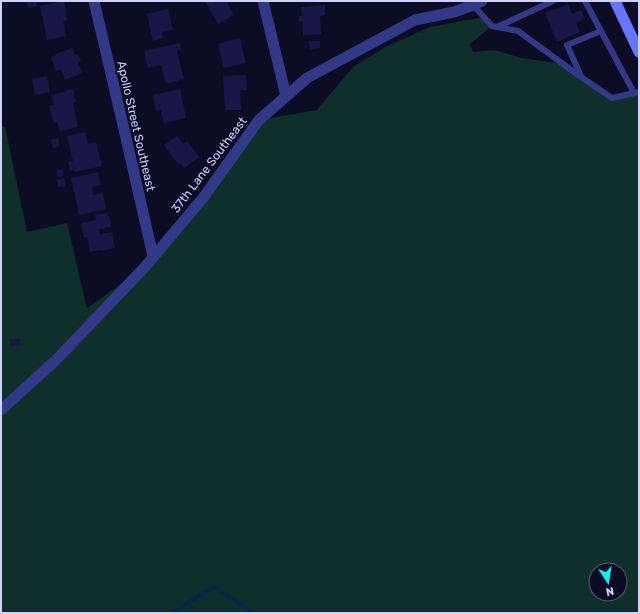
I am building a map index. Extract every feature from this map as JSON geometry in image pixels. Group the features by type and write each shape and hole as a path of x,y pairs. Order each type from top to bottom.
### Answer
{"main road":[{"path":"615,1 639,52"}],"street":[{"name":"Apollo Street Southeast","path":"94,1 154,256"},
{"path":"263,1 286,96"},
{"name":"37th Lane Southeast","path":"1,410 57,359 154,256 203,198 259,120 307,78 415,20 454,12 477,3"}],"lane":[{"path":"497,27 553,1"},
{"path":"477,3 492,26 518,31 612,98 636,92 585,1"},
{"path":"581,77 567,45 601,31"}],"green space":[{"path":"484,17 492,26 470,44 473,52 494,50 522,58 563,64 612,98 639,92 639,613 1,613 1,126 5,127 27,232 67,223 87,308 144,268 259,120 317,110 353,67 385,47 430,27"}],"building":[{"path":"36,1 37,7 28,8 27,2"},
{"path":"64,1 67,20 63,21 66,36 47,40 40,6"},
{"path":"205,1 226,1 234,15 218,24"},
{"path":"568,4 572,14 581,10 585,19 576,23 580,32 557,42 545,13"},
{"path":"325,5 325,15 320,16 321,34 303,35 302,21 299,21 299,16 302,16 301,7"},
{"path":"168,9 173,30 162,32 163,38 153,41 147,14"},
{"path":"240,38 246,63 224,68 218,44"},
{"path":"309,41 320,41 320,48 310,49"},
{"path":"180,43 181,50 177,51 184,79 166,84 161,65 148,68 144,51"},
{"path":"72,48 75,55 78,54 81,61 78,62 82,73 65,80 61,69 56,71 51,57"},
{"path":"246,75 247,90 240,90 241,110 225,110 223,76"},
{"path":"47,76 50,92 35,95 32,79"},
{"path":"73,89 76,102 73,102 78,127 60,131 57,122 54,123 49,106 54,105 51,95"},
{"path":"180,89 186,118 164,123 161,110 156,111 153,95"},
{"path":"85,132 88,144 96,142 102,166 75,172 74,170 70,171 68,162 73,161 67,136"},
{"path":"177,136 183,144 187,141 199,157 184,168 180,163 178,164 164,145"},
{"path":"58,138 60,146 53,148 51,140"},
{"path":"62,169 64,176 58,177 56,171"},
{"path":"98,172 101,185 92,187 93,195 103,193 106,209 79,215 71,178"},
{"path":"64,178 66,186 58,187 57,180"},
{"path":"107,213 111,227 99,229 100,234 112,232 115,248 90,252 87,237 84,237 81,223 96,220 95,215"},
{"path":"10,339 20,339 20,346 10,346"}],"waterway":[{"path":"171,613 214,587 253,613"}]}
